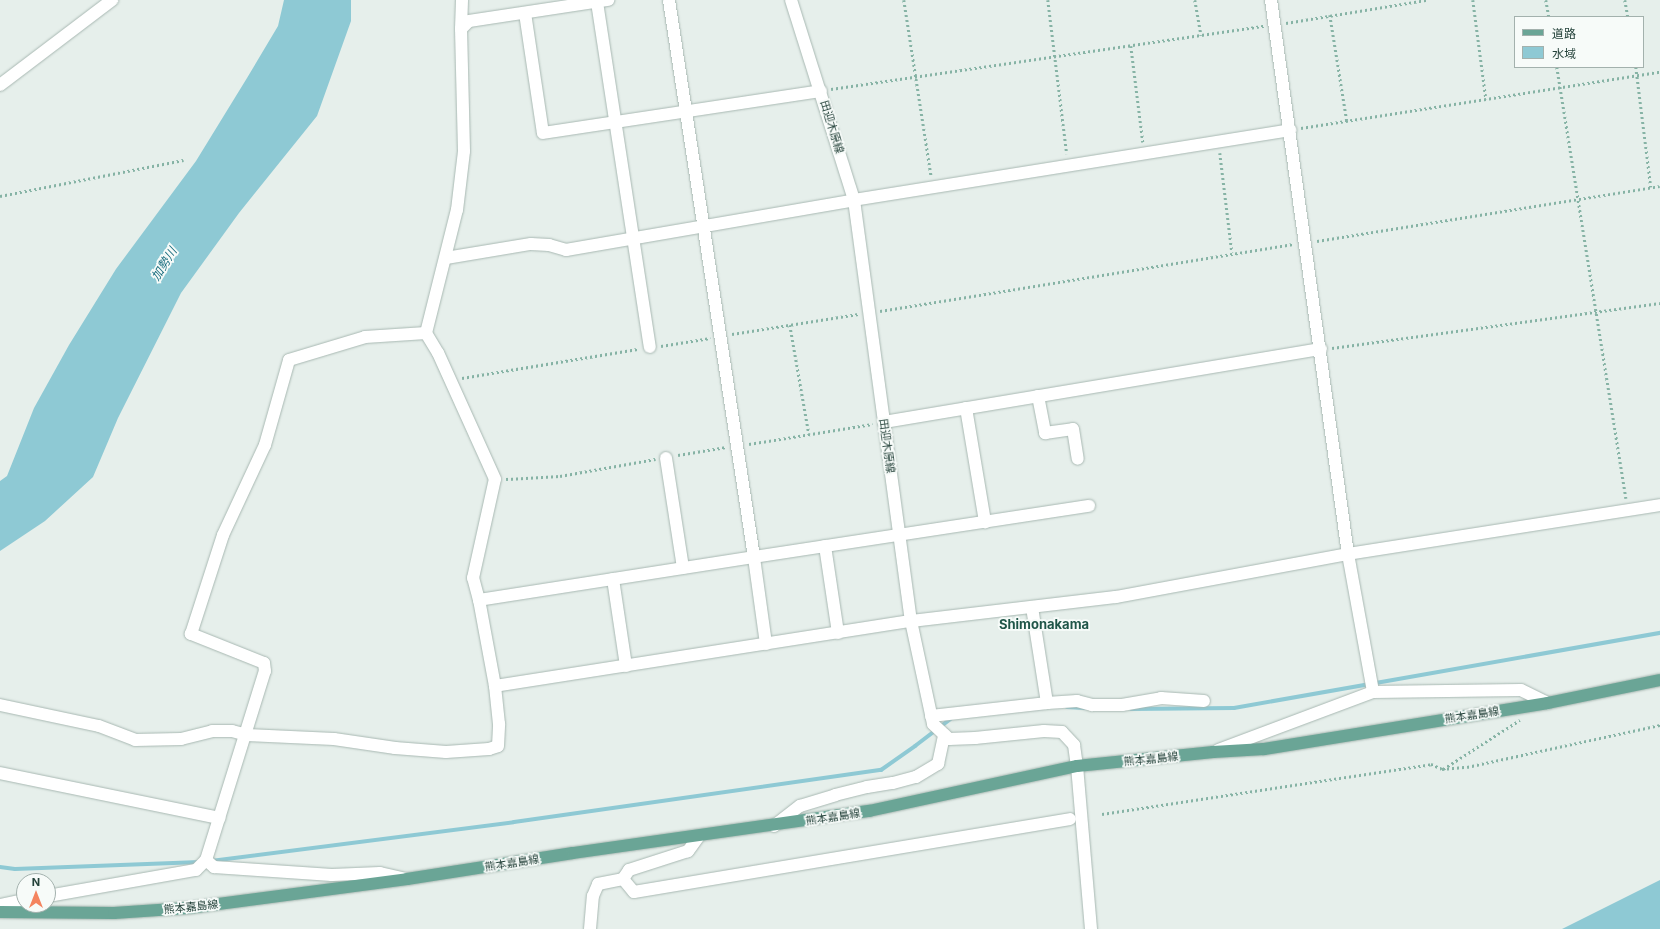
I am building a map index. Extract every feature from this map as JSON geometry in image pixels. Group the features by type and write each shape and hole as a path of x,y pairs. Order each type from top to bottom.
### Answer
{"main road":[{"name":"熊本嘉島線","path":"0,912 114,913 188,908 407,879 869,811 1077,766 1213,752 1264,749 1548,703 1660,680"}],"street":[{"path":"0,85 112,0"},
{"path":"0,705 99,726 135,740 181,740 212,731 232,731 247,735 334,739 396,748 446,752 489,749 498,746 499,724 495,686 479,600 473,578 495,479 438,353 426,333 446,258 456,210 464,151 461,29 462,0"},
{"path":"669,0 738,445 766,644"},
{"name":"田迎木原線","path":"791,0 821,91 854,200 911,621 932,720"},
{"path":"1271,0 1321,349 1348,554 1373,692"},
{"path":"461,29 469,21 602,1 616,122 632,238 650,348"},
{"path":"525,13 543,133 821,91"},
{"path":"446,258 531,244 549,245 566,250 854,200 1290,130"},
{"path":"56,895 196,870 206,860 247,735 265,671 264,664 191,634 223,536 265,445 289,360 365,336 426,333"},
{"path":"884,422 1321,349"},
{"path":"1038,396 1045,433 1073,428 1078,459"},
{"path":"966,408 985,522"},
{"path":"666,458 683,568"},
{"path":"495,686 911,621 1116,597 1348,554 1660,505"},
{"path":"479,600 1089,506"},
{"path":"825,546 838,633"},
{"path":"613,579 626,666"},
{"path":"1032,607 1046,703"},
{"path":"1213,752 1373,692 1520,690 1548,703"},
{"path":"932,720 1046,703 1077,701 1092,705 1122,705 1161,698 1204,701"},
{"path":"932,720 948,739 975,738 1044,731 1062,732 1074,745 1079,783 1091,929"},
{"path":"774,826 800,806 866,787 893,783 916,777 938,764 944,735"},
{"path":"0,773 219,818"},
{"path":"623,879 634,892 1070,819"},
{"path":"590,929 593,896 598,884 623,879 629,870 688,851 699,836"},
{"path":"206,860 214,868 332,875 380,873 407,879"},
{"path":"0,905 16,902"}],"path":[{"path":"904,0 933,187"},
{"path":"1048,0 1056,56 1068,165"},
{"path":"1195,0 1201,35"},
{"path":"821,91 1131,46 1427,0"},
{"path":"1472,0 1486,99"},
{"path":"1546,0 1548,16"},
{"path":"1625,0 1628,16"},
{"path":"1330,16 1347,121"},
{"path":"1131,46 1145,153"},
{"path":"1557,68 1628,510"},
{"path":"1636,68 1651,187"},
{"path":"1290,130 1660,72"},
{"path":"1220,152 1232,252"},
{"path":"0,196 184,160"},
{"path":"450,379 1660,186"},
{"path":"1321,349 1660,303"},
{"path":"790,325 809,434"},
{"path":"495,479 560,476 738,445 884,422"},
{"path":"1442,769 1521,720"},
{"path":"1102,814 1431,764 1442,769 1467,767 1660,725"}],"water":[{"name":"加勢川","path":"284,0 351,0 351,21 317,116 239,213 181,293 118,418 93,477 45,521 0,551 0,481 7,476 34,408 69,345 116,269 196,161 247,78 278,26"},
{"path":"1660,880 1660,929 1562,929"}],"waterway":[{"path":"1131,709 1234,708 1660,633"},
{"path":"1067,707 1084,708"},
{"path":"211,861 514,822 881,770 953,717"},
{"path":"0,867 15,869 200,862"}],"district":[{"name":"Shimonakama","path":"1044,624"}]}
